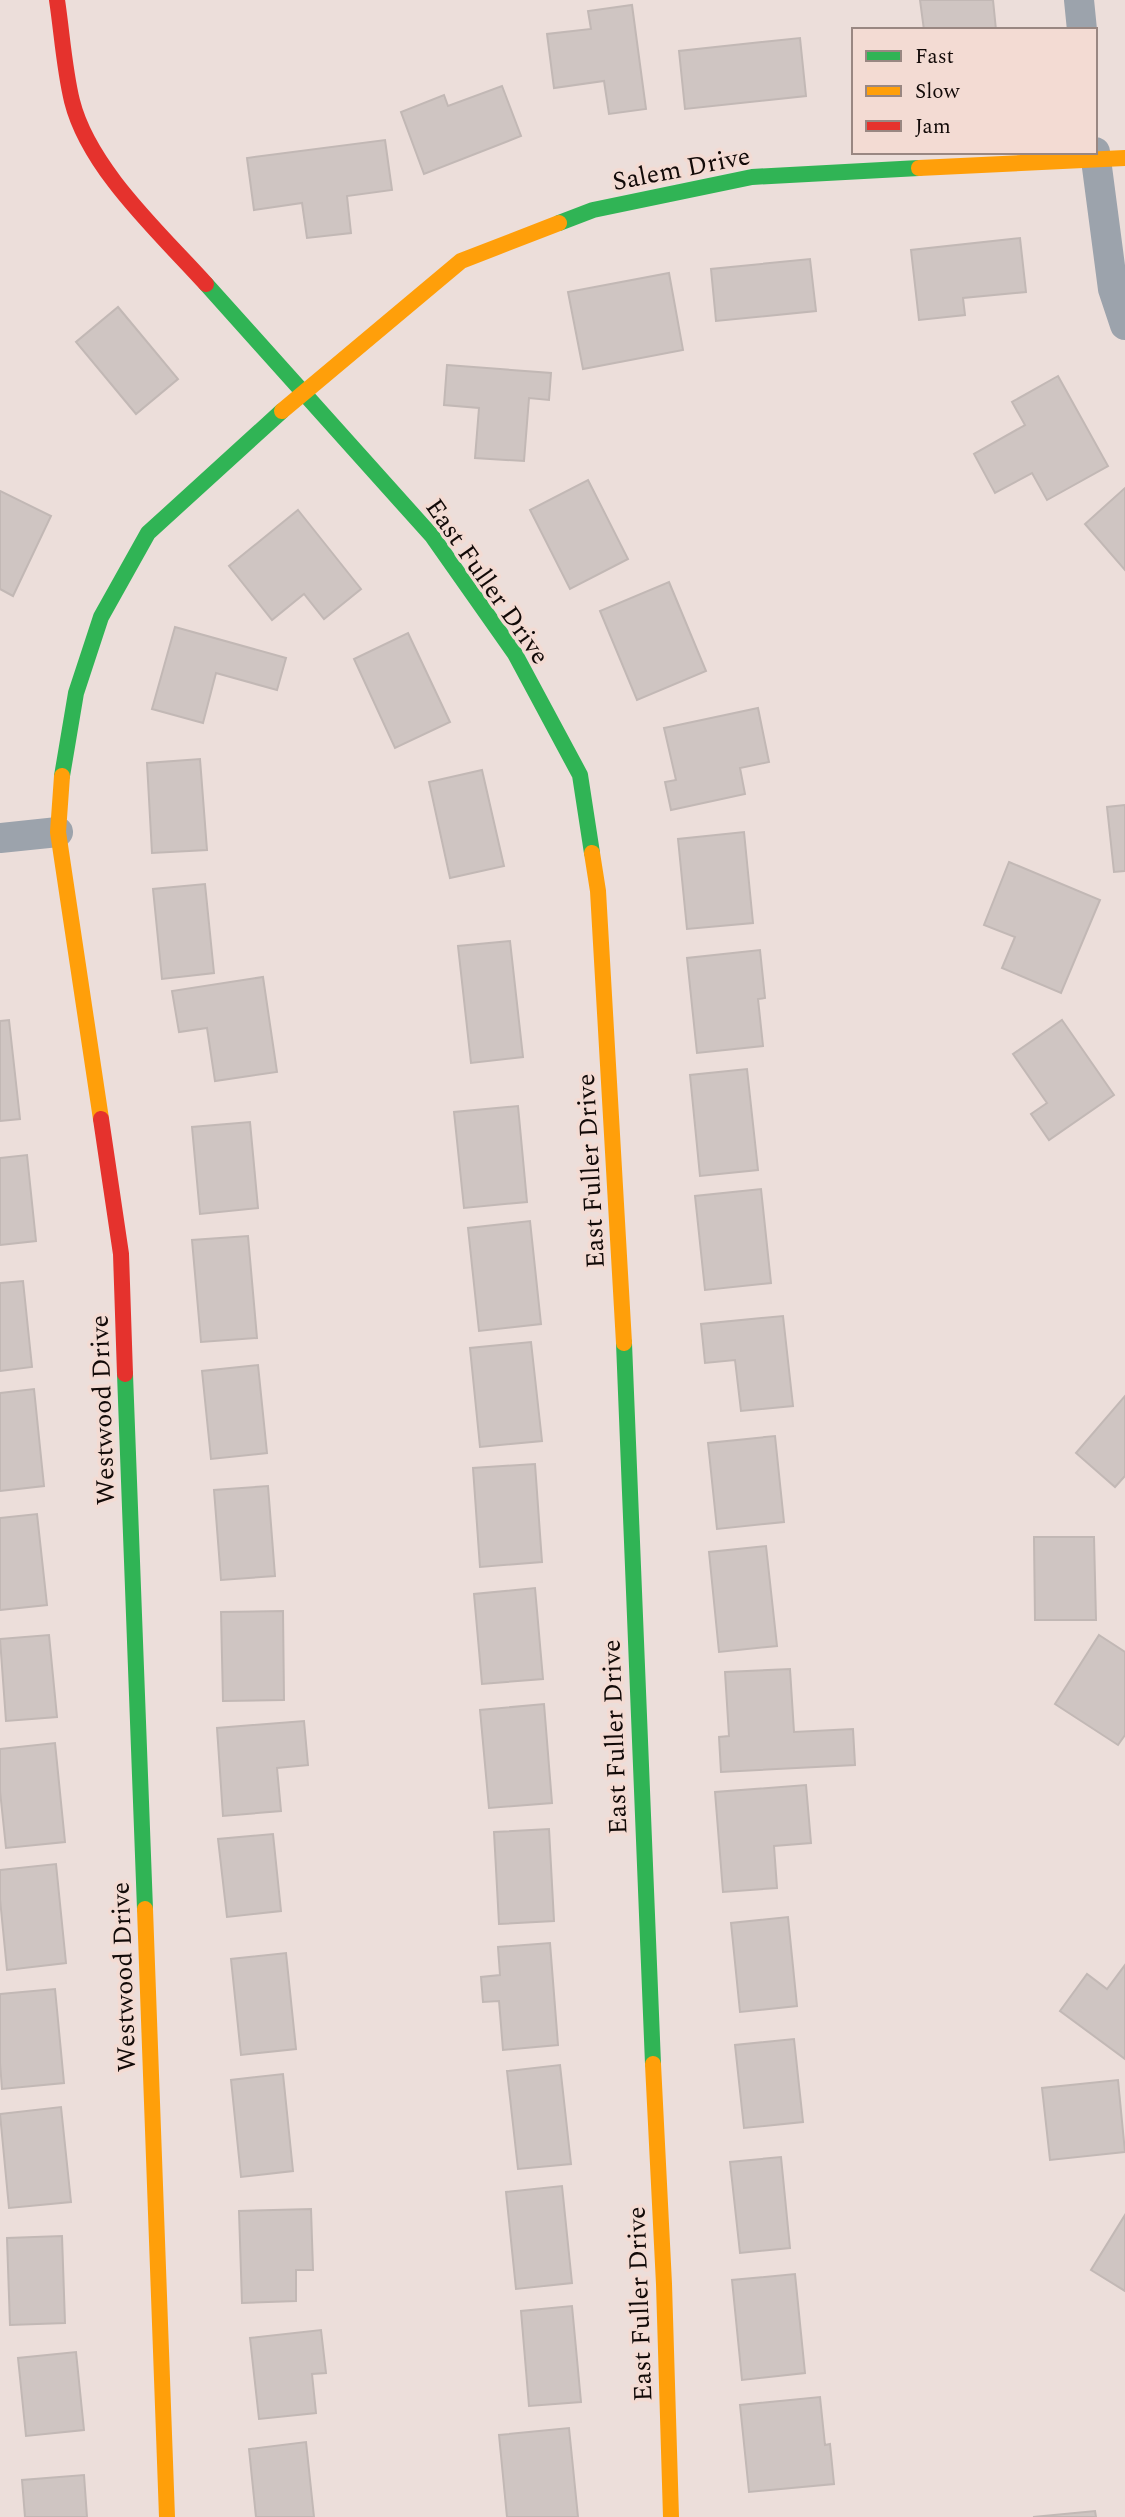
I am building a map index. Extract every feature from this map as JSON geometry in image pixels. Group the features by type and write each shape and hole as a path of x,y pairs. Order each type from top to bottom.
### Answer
{"street":[{"name":"East Fuller Drive","path":"57,0 72,102 96,158 131,201 432,536 515,653 580,775 598,891 620,1253 649,1986 664,2284 671,2517"},
{"path":"1079,0 1082,28"},
{"name":"Salem Drive","path":"303,392 461,261 593,210 752,177 1105,157"},
{"path":"1105,157 1113,289 1125,324"},
{"name":"Westwood Drive","path":"167,2517 121,1254 58,832 63,762 76,693 100,617 148,533 303,392"},
{"path":"0,838 58,832"}],"building":[{"path":"920,0 993,0 996,28 924,28"},
{"path":"632,5 646,109 609,114 604,81 554,88 547,34 591,29 588,11"},
{"path":"800,38 806,96 685,109 679,51"},
{"path":"502,86 521,136 424,174 401,112 444,95 448,106"},
{"path":"385,140 392,190 347,196 351,233 307,238 302,203 254,210 247,158"},
{"path":"1020,238 1026,292 963,298 965,315 919,320 911,250"},
{"path":"810,259 816,311 716,321 711,269"},
{"path":"669,273 683,350 583,369 568,292"},
{"path":"118,307 178,379 136,414 76,342"},
{"path":"447,365 551,373 549,400 529,398 524,461 475,458 479,408 444,405"},
{"path":"1058,376 1108,466 1047,500 1032,473 995,493 974,454 1025,425 1012,402"},
{"path":"588,480 628,559 570,589 530,510"},
{"path":"1125,488 1125,570 1085,524"},
{"path":"0,491 51,516 13,596 0,589"},
{"path":"298,510 361,589 324,619 304,594 272,620 229,566"},
{"path":"669,582 706,671 637,700 600,611"},
{"path":"175,627 286,658 277,690 216,673 203,723 152,709"},
{"path":"408,633 450,722 395,748 354,659"},
{"path":"758,708 769,762 740,768 745,794 671,810 665,782 676,780 664,728"},
{"path":"200,759 207,850 152,853 147,763"},
{"path":"482,770 504,866 450,878 429,782"},
{"path":"1125,805 1125,871 1114,872 1107,807"},
{"path":"744,832 753,923 687,929 678,839"},
{"path":"1009,862 1100,900 1061,993 1002,968 1015,937 984,925"},
{"path":"205,884 214,973 162,979 153,889"},
{"path":"510,941 523,1057 471,1063 458,946"},
{"path":"760,950 765,998 758,999 763,1046 697,1053 687,958"},
{"path":"263,977 277,1072 215,1081 207,1028 179,1032 172,991"},
{"path":"9,1020 20,1119 0,1121 0,1021"},
{"path":"1062,1020 1114,1095 1049,1140 1031,1114 1047,1103 1013,1054"},
{"path":"747,1069 758,1170 700,1176 690,1075"},
{"path":"518,1106 527,1202 464,1208 454,1112"},
{"path":"250,1122 258,1208 200,1214 192,1127"},
{"path":"27,1155 36,1241 0,1245 0,1158"},
{"path":"761,1189 771,1283 705,1290 695,1196"},
{"path":"530,1221 541,1324 479,1331 468,1228"},
{"path":"248,1236 257,1338 201,1342 192,1240"},
{"path":"23,1281 32,1367 0,1371 0,1283"},
{"path":"783,1316 793,1406 741,1411 735,1360 705,1363 701,1324"},
{"path":"531,1342 542,1441 480,1447 470,1348"},
{"path":"258,1365 267,1453 211,1459 202,1371"},
{"path":"34,1389 44,1486 0,1491 0,1393"},
{"path":"1125,1396 1125,1476 1115,1487 1076,1453"},
{"path":"775,1436 784,1522 717,1529 708,1443"},
{"path":"535,1464 542,1562 480,1567 473,1468"},
{"path":"268,1486 275,1576 221,1580 214,1490"},
{"path":"37,1514 47,1605 0,1610 0,1518"},
{"path":"1034,1537 1094,1537 1096,1620 1035,1620"},
{"path":"766,1546 777,1646 719,1652 709,1552"},
{"path":"535,1588 543,1679 482,1684 474,1594"},
{"path":"283,1611 284,1700 223,1701 221,1612"},
{"path":"49,1635 57,1717 6,1721 0,1639"},
{"path":"1099,1635 1125,1652 1125,1735 1118,1745 1055,1704"},
{"path":"790,1669 794,1732 853,1729 855,1765 721,1772 719,1737 729,1736 725,1672"},
{"path":"544,1704 552,1803 489,1808 480,1710"},
{"path":"304,1721 308,1765 277,1768 281,1811 223,1816 217,1728"},
{"path":"55,1743 65,1842 6,1848 0,1791 0,1749"},
{"path":"806,1785 811,1843 774,1846 777,1888 723,1892 715,1792"},
{"path":"549,1829 554,1921 499,1924 494,1832"},
{"path":"273,1834 281,1911 227,1917 218,1839"},
{"path":"56,1864 66,1963 7,1970 0,1870"},
{"path":"788,1917 797,2006 740,2012 731,1923"},
{"path":"550,1943 558,2045 503,2050 499,2001 483,2002 481,1977 500,1975 498,1947"},
{"path":"286,1953 296,2049 241,2055 231,1959"},
{"path":"1125,1965 1125,2059 1060,2011 1087,1974 1107,1989"},
{"path":"55,1989 64,2083 2,2089 0,1994"},
{"path":"794,2039 803,2122 744,2128 735,2045"},
{"path":"560,2065 571,2164 518,2169 507,2071"},
{"path":"283,2074 293,2171 241,2177 231,2080"},
{"path":"1118,2080 1125,2152 1050,2160 1042,2088"},
{"path":"61,2107 71,2202 9,2208 0,2114"},
{"path":"781,2157 790,2248 740,2253 730,2162"},
{"path":"562,2186 572,2283 516,2289 506,2192"},
{"path":"311,2209 313,2270 296,2270 296,2301 242,2303 239,2211"},
{"path":"1125,2215 1125,2291 1091,2270"},
{"path":"62,2236 65,2323 10,2325 7,2238"},
{"path":"795,2274 805,2373 742,2380 732,2280"},
{"path":"572,2306 581,2402 529,2406 521,2311"},
{"path":"321,2330 326,2373 312,2374 316,2413 259,2419 250,2338"},
{"path":"76,2352 84,2430 26,2436 18,2358"},
{"path":"820,2397 825,2445 830,2444 834,2484 749,2492 740,2405"},
{"path":"569,2428 578,2517 507,2517 499,2435"},
{"path":"306,2442 314,2517 256,2517 249,2449"},
{"path":"84,2475 87,2517 25,2517 22,2480"},
{"path":"1095,2511 1096,2517 1033,2517"}],"traffic: fast":[{"path":"559,223 593,210 752,177 919,168"},
{"path":"206,284 432,536 515,654 580,775 592,853"},
{"path":"62,776 76,693 101,617 148,533 282,411"},
{"path":"624,1343 653,2064"},
{"path":"125,1374 145,1909"}],"traffic: slow":[{"path":"919,168 1125,158"},
{"path":"282,411 461,261 559,223"},
{"path":"62,776 58,832 101,1119"},
{"path":"592,853 598,891 624,1343"},
{"path":"145,1909 167,2517"},
{"path":"653,2064 664,2284 671,2517"}],"traffic: jam":[{"path":"57,0 72,101 94,151 128,199 206,284"},
{"path":"101,1119 121,1254 125,1374"}]}
